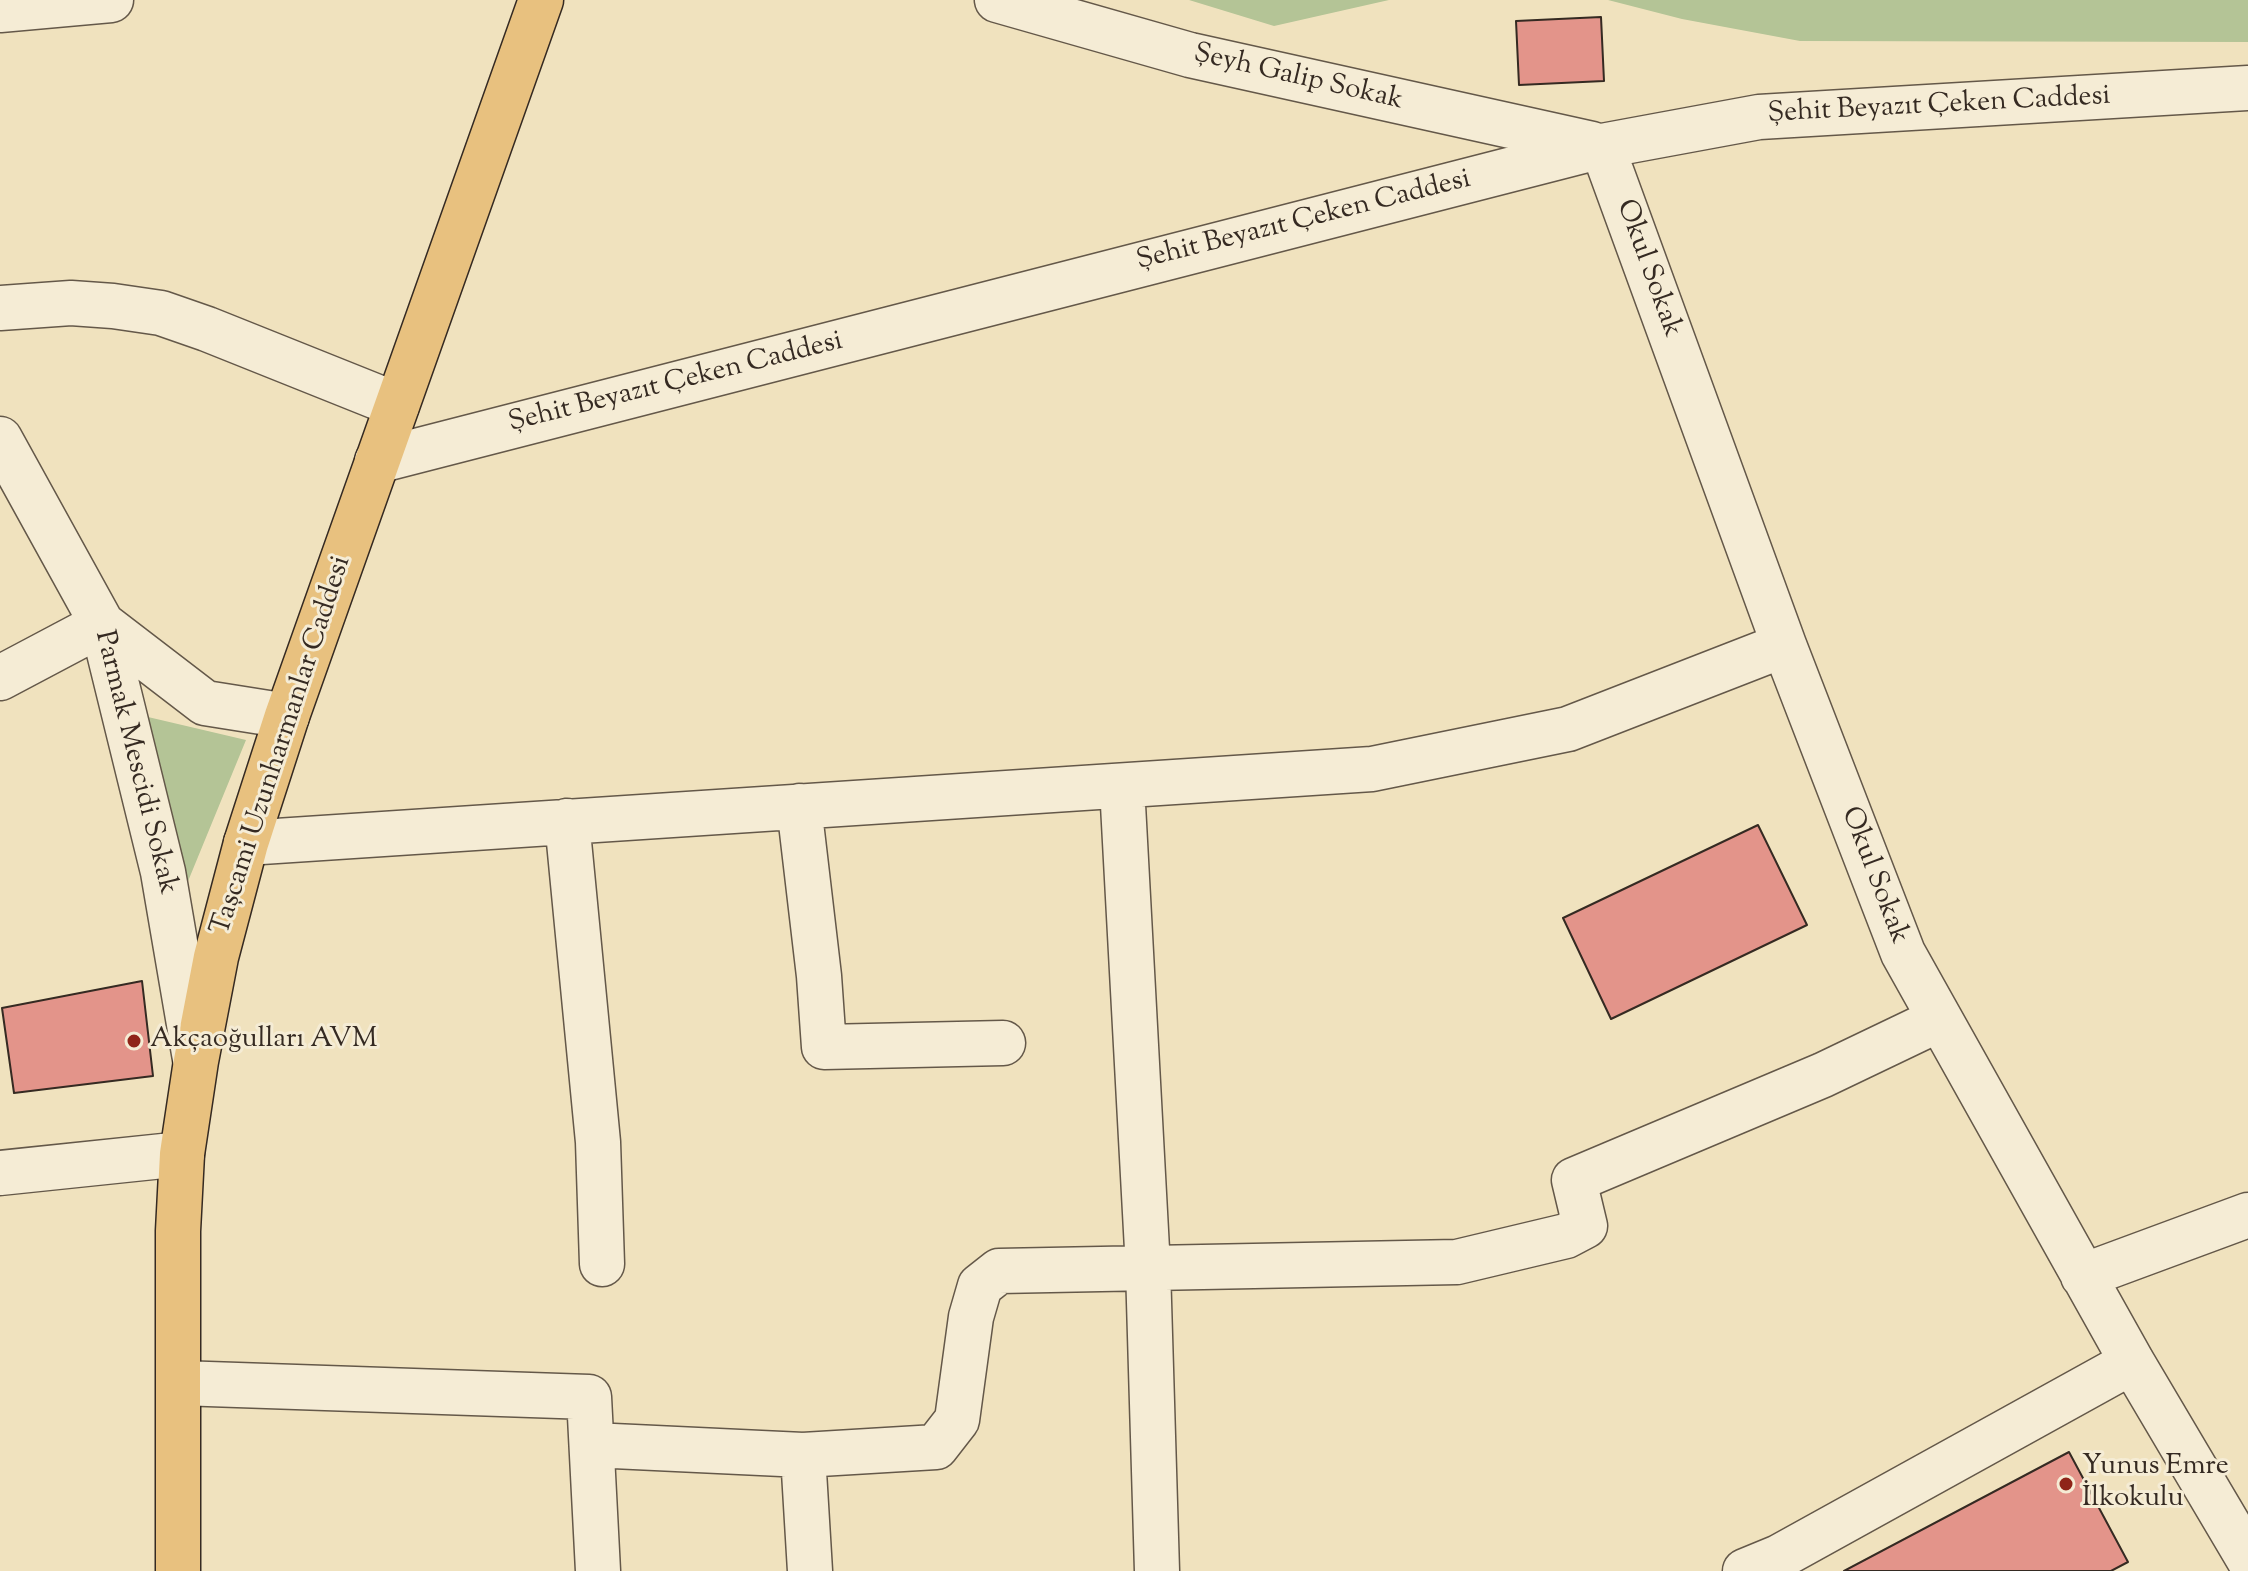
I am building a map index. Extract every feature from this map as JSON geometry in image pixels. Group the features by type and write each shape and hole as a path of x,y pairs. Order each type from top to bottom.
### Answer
{"main road":[{"name":"Taşcami Uzunharmanlar Caddesi","path":"178,1571 178,1231 182,1154 216,957 246,843 287,716 541,0"}],"street":[{"path":"0,10 111,0"},
{"name":"Şeyh Galip Sokak","path":"997,0 1190,55 1602,146"},
{"name":"Şehit Beyazıt Çeken Caddesi","path":"377,461 1602,146 1759,117 2248,88"},
{"name":"Okul Sokak","path":"1602,146 1784,645 1903,953 2132,1362 2248,1558"},
{"path":"0,308 71,303 161,313 397,405"},
{"name":"Parmak Mescidi Sokak","path":"4,458 102,624 163,872 196,1061"},
{"path":"0,678 102,624 205,703 287,716"},
{"path":"246,843 1372,769 1568,729 1784,645"},
{"path":"1122,786 1148,1268 1157,1571"},
{"path":"799,806 824,1047 1003,1043"},
{"path":"567,821 598,1142 602,1264"},
{"path":"592,1445 803,1455 936,1447 957,1420 971,1317 980,1286 999,1271 1457,1262 1566,1236 1585,1226 1574,1180 1823,1075 1940,1019"},
{"path":"0,1173 182,1154"},
{"path":"2083,1276 2248,1215"},
{"path":"1745,1571 1779,1557 2132,1362"},
{"path":"179,1383 589,1397 598,1571"},
{"path":"803,1455 810,1571"}],"green space":[{"path":"1189,0 1389,0 1274,26"},
{"path":"1608,0 2248,0 2248,42 1800,41 1682,19"},
{"path":"148,717 246,740 184,891"}],"building":[{"path":"1601,17 1604,81 1519,85 1516,21"},
{"path":"1758,825 1807,925 1611,1019 1563,918"},
{"path":"142,981 153,1076 14,1093 2,1008"},
{"path":"2069,1452 2128,1562 2111,1571 1844,1571"}],"place":[{"name":"Akçaoğulları AVM","path":"134,1041"},
{"name":"Yunus Emre İlkokulu","path":"2066,1484"}]}
